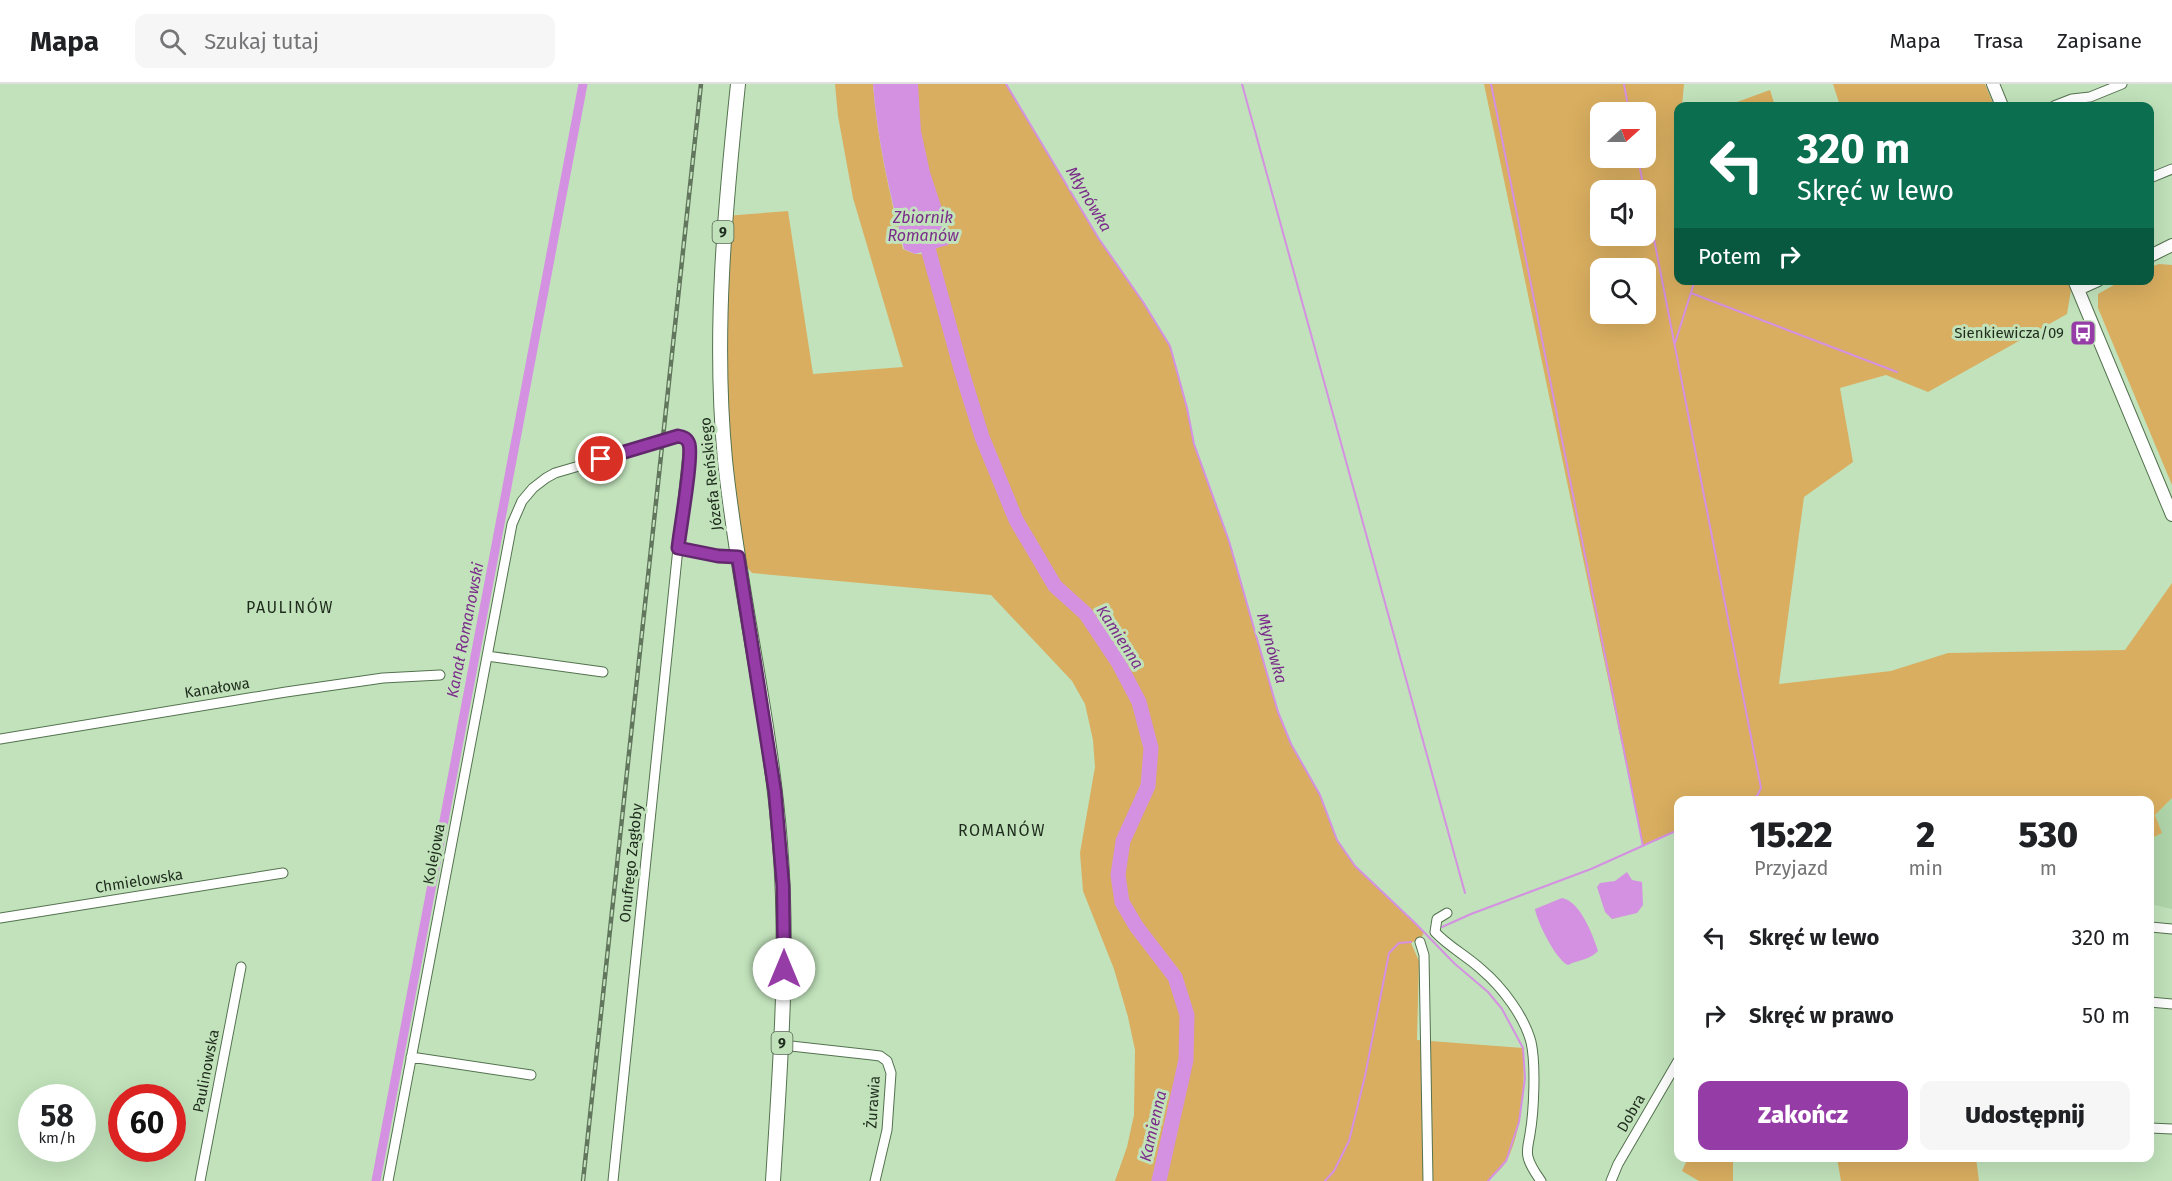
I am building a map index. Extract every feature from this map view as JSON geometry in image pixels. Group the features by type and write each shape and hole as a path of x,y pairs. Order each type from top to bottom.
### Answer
{"main road":[{"name":"Józefa Reńskiego","path":"738,84 721,254 719,324 722,420 738,557 767,735 780,840 784,948 782,1045 773,1181"},
{"path":"1993,84 2000,102"},
{"path":"2154,254 2172,245"},
{"path":"2076,285 2172,515"}],"street":[{"path":"2064,102 2090,97 2122,84"},
{"path":"2154,176 2172,169"},
{"name":"Kolejowa","path":"388,1181 512,524 517,508 533,488 555,473 678,436 685,438"},
{"name":"Onufrego Zagłoby","path":"613,1181 688,464 689,444 685,438"},
{"path":"678,548 718,556 738,557"},
{"path":"487,656 603,672"},
{"name":"Kanałowa","path":"0,739 296,690 383,678 440,675"},
{"name":"Chmielowska","path":"0,918 283,873"},
{"path":"1447,913 1437,919 1435,932 1445,943 1482,969 1501,990 1520,1017 1530,1041 1534,1083 1531,1133 1527,1150 1530,1165 1541,1181"},
{"path":"2154,927 2172,929"},
{"path":"1420,942 1424,955 1428,1181"},
{"name":"Paulinowska","path":"200,1181 241,967"},
{"path":"2154,1002 2172,1004"},
{"name":"Żurawia","path":"782,1045 872,1054 887,1061 891,1073 887,1130 875,1181"},
{"path":"411,1057 531,1075"},
{"name":"Dobra","path":"1611,1181 1618,1164 1674,1068"},
{"path":"2154,1128 2172,1129"}],"shaded area":[{"path":"835,84 873,84 881,146 903,249 915,254 930,254 899,149 899,84 1006,84 1099,239 1143,302 1170,346 1194,444 1229,541 1278,712 1291,744 1320,795 1337,840 1355,866 1424,932 1422,937 1411,943 1419,961 1417,1040 1523,1048 1523,1090 1517,1134 1505,1163 1488,1181 1115,1181 1127,1147 1134,1115 1135,1050 1114,969 1083,891 1080,853 1095,767 1093,740 1085,704 1072,681 991,595 752,573 738,557 725,459 725,216 788,211 813,374 903,367 853,198 838,116"},
{"path":"1484,84 1684,84 1682,102 1674,102 1674,285 2069,285 2071,290 2067,314 1928,392 1886,375 1840,388 1853,462 1804,497 1779,684 1891,671 1948,653 2125,650 2172,583 2172,798 2155,815 2162,833 2154,837 2154,796 1674,796 1674,832 1643,846"},
{"path":"1833,84 1985,84 1992,102 1839,102"},
{"path":"1770,90 1774,102 1737,102"},
{"path":"2172,265 2172,485 2098,308 2098,294 2114,285 2154,285 2154,266"},
{"path":"2172,798 2172,909 2154,905 2154,837 2162,833 2155,815"},
{"path":"1686,1162 1733,1162 1733,1181 1699,1181 1682,1171"},
{"path":"1838,1162 1977,1162 1979,1181 1841,1181"}],"water":[{"name":"Zbiornik Romanów","path":"873,84 918,84 921,131 930,172 950,233 955,233 948,245 915,254 904,249 881,146"},
{"path":"1627,872 1632,880 1642,882 1643,905 1637,913 1612,919 1605,912 1597,887 1600,883 1615,881"},
{"path":"1562,898 1569,900 1580,912 1598,951 1568,965 1558,956 1548,940 1535,909"}],"waterway":[{"name":"Kanał Romanowski","path":"376,1181 583,84"},
{"name":"Młynówka","path":"1006,84 1099,239 1143,302 1170,346 1194,444 1229,541 1278,712 1291,744 1320,795 1337,840 1355,866 1455,964 1488,992 1502,1009 1523,1048 1525,1078 1519,1122 1506,1161 1488,1181"},
{"path":"1242,84 1465,893"},
{"path":"1491,84 1643,846"},
{"path":"1624,84 1627,102"},
{"path":"1640,168 1642,180"},
{"name":"Kamienna","path":"923,230 982,437 1016,520 1055,586 1086,614 1118,662 1139,702 1151,748 1148,786 1123,841 1118,875 1122,902 1136,926 1175,977 1187,1015 1186,1060 1159,1181"},
{"path":"1655,246 1761,788 1757,796"},
{"path":"1675,343 1693,285"},
{"path":"1691,293 1897,372"},
{"path":"1442,927 1591,869 1674,832"},
{"path":"1325,1181 1334,1171 1349,1141 1365,1076 1389,953 1399,943 1411,942"}],"railway":[{"path":"583,1181 701,84"}],"place":[{"name":"Sienkiewicza/09","path":"2083,333"}],"district":[{"name":"PAULINÓW","path":"290,607"},
{"name":"ROMANÓW","path":"1002,830"}],"route":[{"path":"601,459 678,436 685,438 689,444 688,464 678,548 718,556 738,557 775,792 783,886 784,969"}]}
